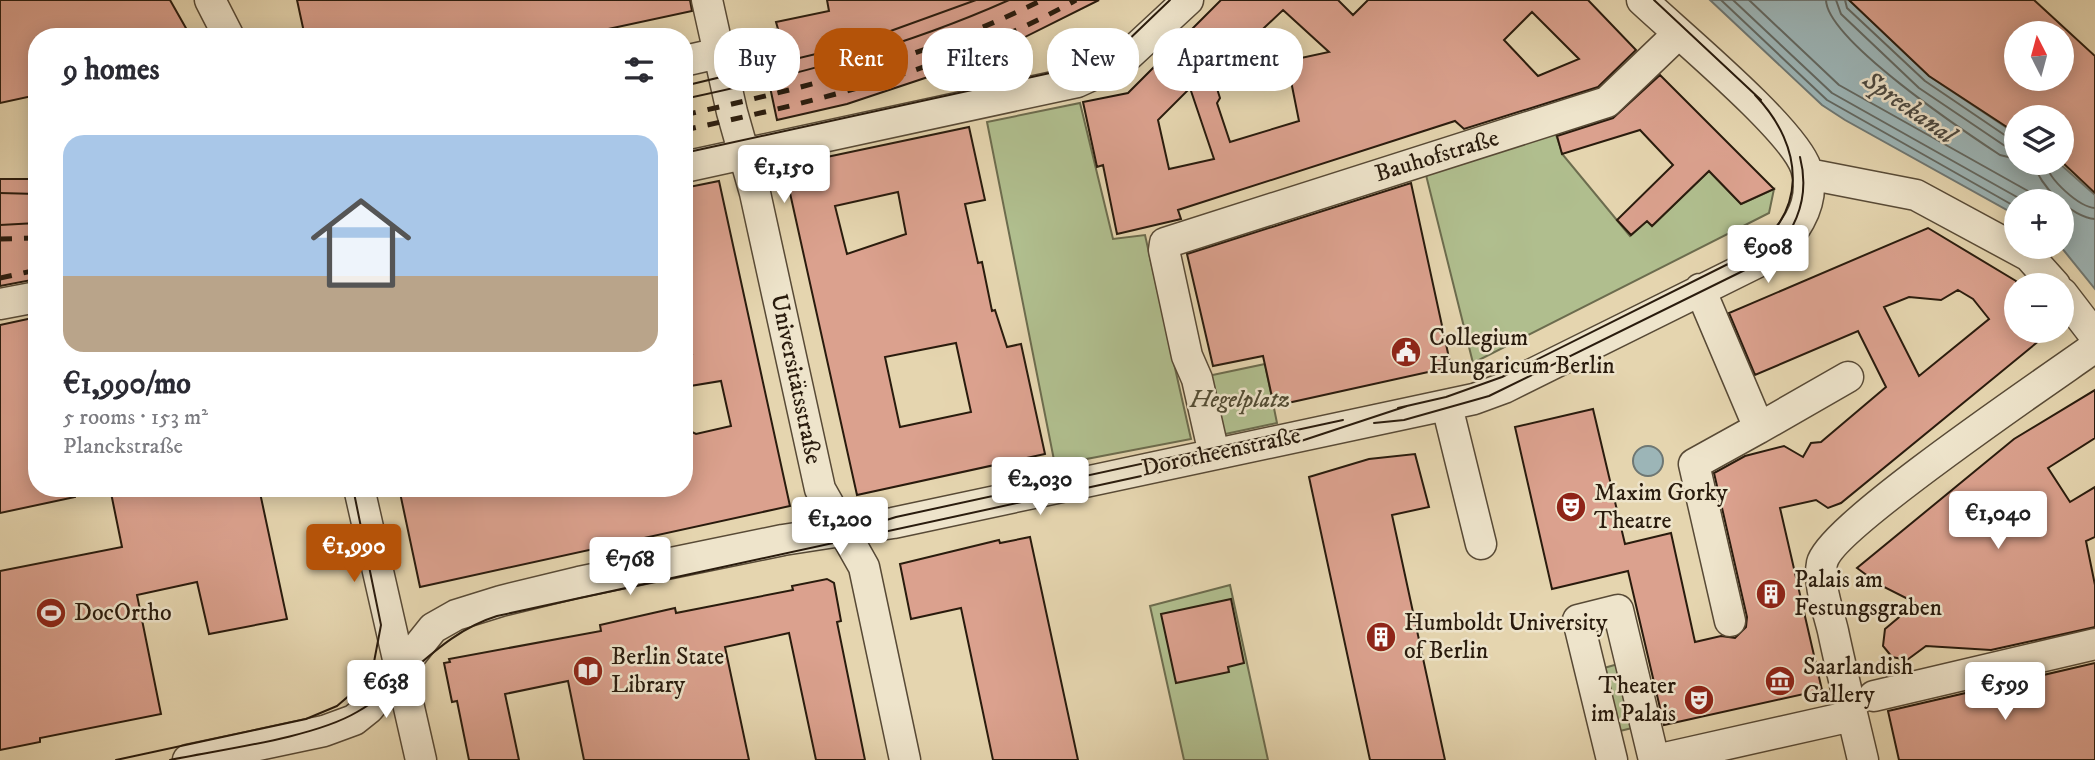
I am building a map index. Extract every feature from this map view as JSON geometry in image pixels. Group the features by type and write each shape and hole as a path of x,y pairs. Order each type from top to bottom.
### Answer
{"street":[{"path":"210,0 224,28"},
{"name":"Universitätsstraße","path":"707,0 714,31"},
{"path":"693,165 1077,82 1121,62 1188,0"},
{"path":"1642,0 1785,135 1799,153 1808,174 1916,195 2029,256 2044,273"},
{"name":"Bauhofstraße","path":"1214,454 1197,379 1187,356 1164,250 1165,243 1607,102 1678,34"},
{"path":"693,59 714,54"},
{"name":"Universitätsstraße","path":"728,91 820,489 864,567 905,760"},
{"name":"Dorotheenstraße","path":"188,760 348,723 369,708 433,628 467,611 579,582 1447,406 1504,388 1764,259 1782,246 1802,216 1808,174"},
{"path":"1700,289 1759,428"},
{"path":"0,304 28,299"},
{"path":"2074,309 2095,336"},
{"path":"1863,760 1822,577 1822,564 1831,546 1989,419 2095,347"},
{"path":"1730,621 1694,464 1848,377"},
{"path":"1447,406 1481,544"},
{"path":"361,497 421,760"},
{"path":"1612,760 1578,620 1618,610 1655,760 1852,716"},
{"path":"1874,696 2095,645"}],"green space":[{"name":"Hegelplatz","path":"1080,103 1113,239 1145,235 1191,439 1055,465 987,122"},
{"path":"1555,132 1563,155 1630,236 1647,221 1652,226 1709,171 1741,204 1774,189 1769,213 1473,363 1425,171"},
{"name":"Hegelplatz","path":"1265,364 1277,423 1216,436 1203,377"},
{"path":"1230,585 1268,760 1184,760 1150,606"},
{"path":"1625,662 1640,726 1612,733 1597,670"}],"water":[{"name":"Spreekanal","path":"1710,0 1849,0 1929,76 2004,126 2004,175 2072,175 2095,195 2095,289 2071,259 2074,259 2074,189 2004,189 2004,208 1822,105"},
{"path":"1648,446 1654,447 1662,455 1662,467 1654,475 1648,476 1642,475 1634,467 1633,461 1634,455 1642,447"}],"building":[{"path":"0,0 170,0 186,28 28,28 28,97 0,103"},
{"path":"297,0 690,0 692,11 613,28 303,28"},
{"path":"827,0 1099,0 1033,33 1033,28 922,28 922,79 908,84 908,28 814,28 814,91 886,91 847,104 777,120 771,91 800,91 800,28 778,28 776,22 829,11"},
{"path":"1221,0 1338,0 1353,15 1368,0 1588,0 1636,50 1598,87 1464,129 1455,121 1178,210 1181,219 1117,234 1103,165 1097,167 1083,102 1139,91 1139,82 1153,68 1153,91 1187,91 1158,120 1169,169 1214,159 1191,91 1218,91 1220,98 1217,103 1230,142 1299,121 1293,91 1303,91 1303,58 1329,52 1283,10 1264,28 1193,28","holes":["1532,12 1579,59 1538,76 1504,40"]},
{"path":"1849,0 2034,0 2057,21 2004,21 2004,91 2074,91 2074,37 2095,56 2095,193 2074,173 2074,105 2004,105 2004,125 1929,76"},
{"path":"1660,75 1774,189 1741,204 1709,171 1652,226 1647,221 1631,235 1617,220 1673,165 1640,130 1562,154 1557,136 1613,118"},
{"path":"969,127 985,200 965,204 978,263 982,262 992,311 995,310 1007,347 1021,344 1045,454 857,495 784,166","holes":["898,192 906,234 847,254 835,206","956,343 971,412 900,427 885,357"]},
{"path":"0,179 28,179 28,281 0,286"},
{"path":"719,181 790,506 420,587 401,497 693,497 693,432 731,426 721,381 693,386 693,186"},
{"path":"1411,183 1451,367 1274,406 1263,356 1213,366 1187,254"},
{"path":"1928,228 2004,274 2004,343 2036,343 1841,503 1828,508 1816,500 1780,508 1822,690 1664,725 1628,571 1552,589 1515,427 1593,409 1625,544 1671,533 1695,642 1721,636 1735,638 1746,627 1747,617 1714,473 1745,456 1784,446 1803,457 1811,443 1821,442 1886,387 1858,331 1755,375 1729,313","holes":["1958,290 1973,299 1989,319 1919,376 1884,307 1909,297 1941,300"]},
{"path":"28,319 28,497 75,497 0,513 0,325"},
{"path":"2095,390 2095,438 2048,468 2070,502 2095,487 2095,537 2086,541 2095,585 2095,627 1991,650 1926,646 1907,660 1892,657 1883,646 1885,629 1916,603 1880,585 1857,568 2014,439"},
{"name":"Humboldt University of Berlin","path":"1415,454 1429,507 1392,515 1445,760 1370,760 1309,477 1369,459"},
{"path":"112,497 261,497 287,619 209,634 197,582 137,595 161,714 40,738 40,742 0,750 0,571 122,547"},
{"path":"1030,537 1078,760 993,760 961,608 911,619 900,564 999,540 1000,543"},
{"name":"Berlin State Library","path":"827,579 834,583 841,621 837,622 865,760 816,760 789,633 725,647 749,760 584,760 568,681 505,694 519,760 469,760 457,701 452,702 444,663 450,662 449,659 601,631 600,625 675,608 676,613 793,590 792,586"},
{"path":"1231,599 1244,663 1228,667 1229,672 1176,683 1161,614"},
{"path":"2095,663 2095,760 1899,760 1888,711"}],"tram line":[{"path":"693,84 849,46 976,0"},
{"path":"693,97 767,80 890,46 1009,0"},
{"path":"693,151 1082,66 1121,47 1170,0"},
{"path":"1654,0 1761,100"},
{"path":"1398,408 1446,397 1502,377 1742,257 1764,241 1780,222 1789,202 1793,181 1791,159 1784,137 1772,115 1755,95"},
{"path":"1374,423 1404,420 1489,396 1757,264 1781,243 1797,218 1803,188 1800,157"},
{"path":"0,193 28,194"},
{"path":"0,225 28,223"},
{"path":"170,760 292,736 339,721 375,700 458,635 497,616 1298,442 1407,406"},
{"path":"845,533 896,517 1343,420"},
{"path":"116,760 306,719 337,706 358,688 374,662 381,625 355,497"}],"railway":[{"path":"693,113 822,81 911,54 999,20 1042,0"},
{"path":"693,128 885,80 982,45 1076,0"},
{"path":"0,239 28,238"},
{"path":"0,278 28,272"}],"place":[{"name":"Collegium Hungaricum Berlin","path":"1406,352"},
{"name":"Maxim Gorky Theatre","path":"1571,507"},
{"name":"Palais am Festungsgraben","path":"1771,594"},
{"name":"DocOrtho","path":"51,613"},
{"name":"Humboldt University of Berlin","path":"1381,637"},
{"name":"Berlin State Library","path":"588,671"},
{"name":"Saarlandish Gallery","path":"1780,681"},
{"name":"Theater im Palais","path":"1699,700"}]}
